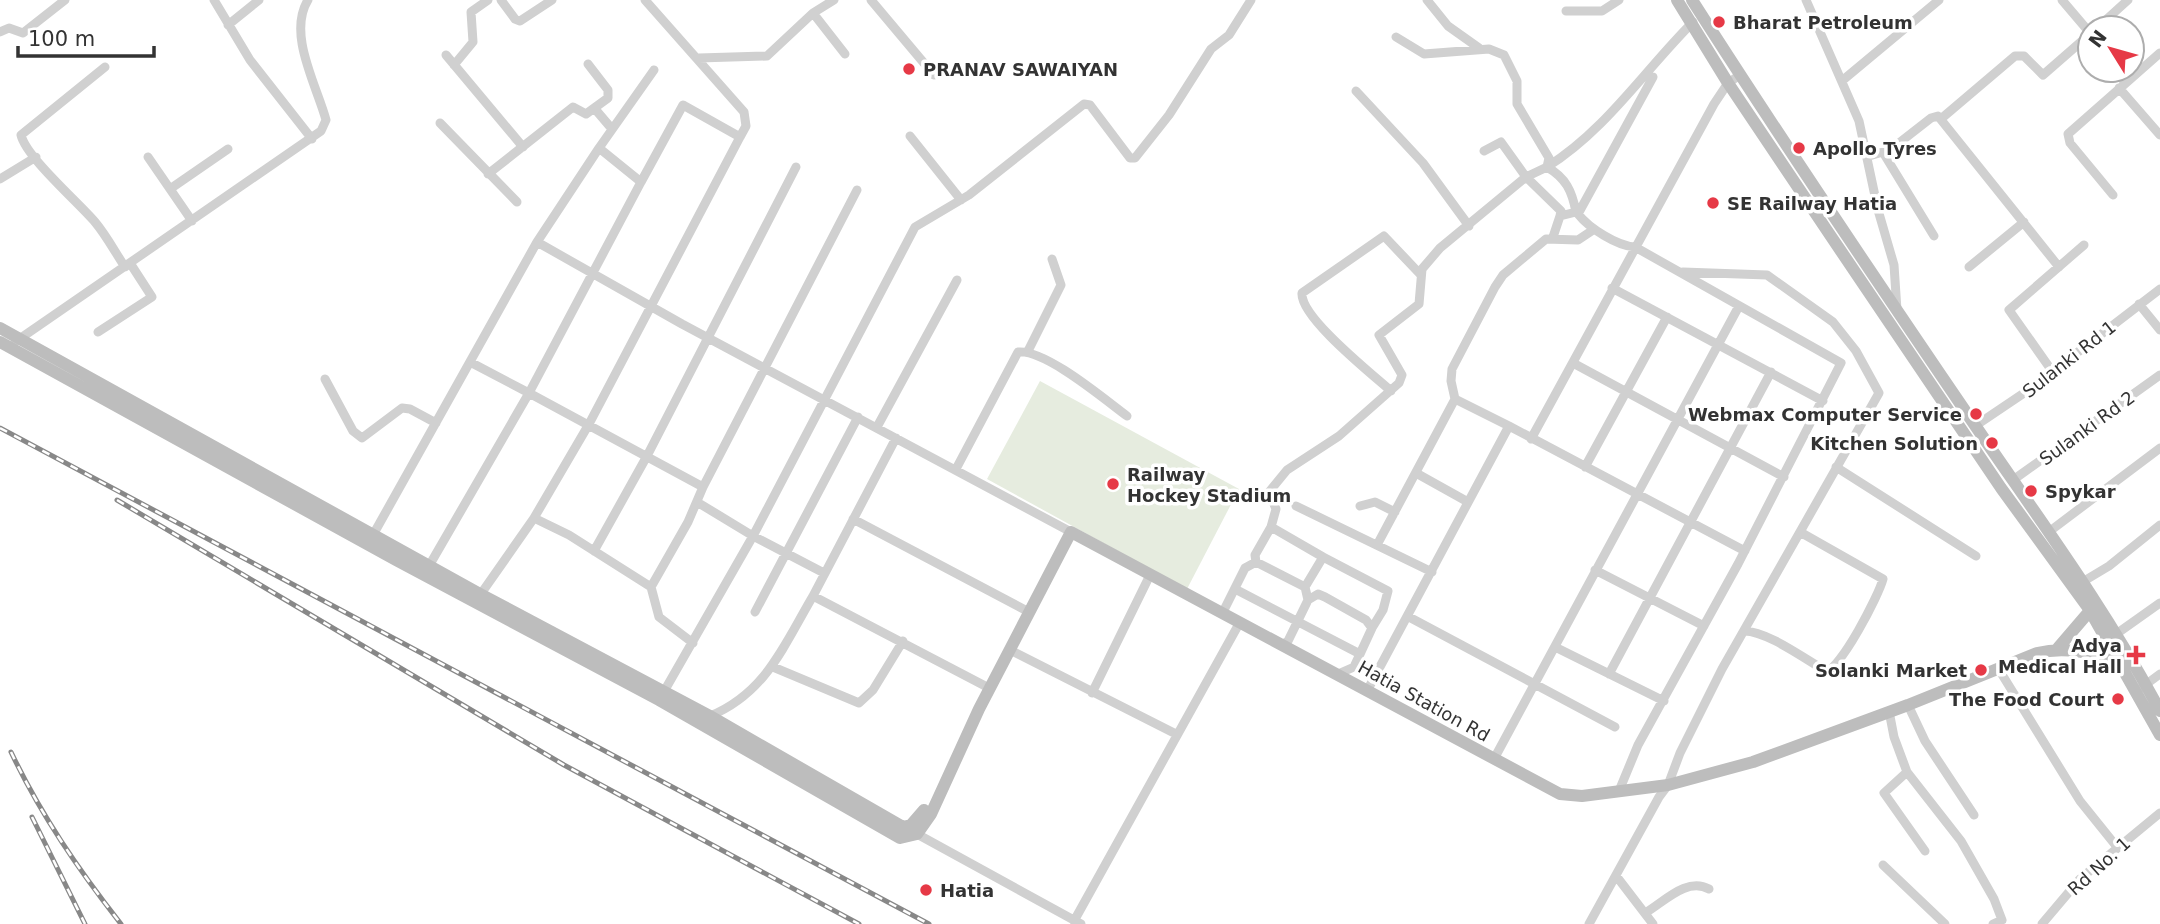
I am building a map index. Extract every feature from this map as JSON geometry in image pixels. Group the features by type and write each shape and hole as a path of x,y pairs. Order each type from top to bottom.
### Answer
{"street":[{"path":"0,32 9,28 23,33 65,0"},
{"path":"214,0 250,60 312,139"},
{"path":"228,25 259,0"},
{"path":"10,342 312,139 326,120 303,41 303,14 308,0"},
{"path":"454,65 473,42 471,12 488,0"},
{"path":"501,0 515,19 520,21 552,0"},
{"path":"477,598 534,518 589,424 746,126 744,112 645,0"},
{"path":"699,58 767,56 813,13 834,0"},
{"path":"870,0 934,75"},
{"path":"661,695 753,536 915,227 961,200 1084,104 1093,109 1130,158 1135,158 1169,115 1211,49 1229,35 1251,0"},
{"path":"1427,0 1448,26 1481,49"},
{"path":"1566,11 1602,11 1619,0"},
{"path":"1677,0 1693,22 1728,83 1971,443 2094,606 2141,687 2160,736"},
{"path":"1692,0 1898,312 2084,581 2094,606"},
{"path":"1807,0 1859,121 1869,156 1878,210 1894,265 1898,312"},
{"path":"1843,80 1939,0"},
{"path":"2062,0 2076,17"},
{"path":"2112,14 2128,0"},
{"path":"813,13 845,54"},
{"path":"1420,274 1440,248 1526,177 1572,152 1600,125 1693,22"},
{"path":"1396,37 1424,54 1481,49 1497,51 1510,63 1517,81 1517,104 1546,151 1548,167"},
{"path":"1869,156 1884,154 1931,118 1942,118 2015,56 2024,56 2043,75 2076,46"},
{"path":"2113,195 2067,139 2072,128 2160,53"},
{"path":"446,55 523,147"},
{"path":"488,174 573,107 586,114 595,109 609,93 588,64"},
{"path":"98,332 152,297 94,221 22,140 23,130 105,67"},
{"path":"373,535 537,242 654,70"},
{"path":"1531,439 1612,288 1728,83 1740,75"},
{"path":"1577,213 1653,78"},
{"path":"2122,85 2160,135"},
{"path":"1356,91 1423,163 1469,226"},
{"path":"429,566 529,393 590,274 683,105 740,137"},
{"path":"595,109 612,129"},
{"path":"1942,118 2059,267"},
{"path":"439,122 517,202"},
{"path":"910,136 961,200"},
{"path":"1484,151 1501,142 1526,177 1561,211 1553,237"},
{"path":"599,148 641,182"},
{"path":"170,189 228,149"},
{"path":"1884,154 1934,236"},
{"path":"0,179 36,157"},
{"path":"148,157 192,221"},
{"path":"594,551 647,456 796,167"},
{"path":"1548,167 1562,176 1570,190 1577,213 1593,230 1628,247 1635,247 1841,363 1824,401 1745,551 1629,763 1619,791"},
{"path":"651,587 766,369 856,190"},
{"path":"1560,216 1566,212 1577,213"},
{"path":"1969,267 2024,222"},
{"path":"1377,545 1455,399 1451,382 1452,369 1503,275 1546,239 1553,237 1578,240 1593,230"},
{"path":"1256,562 1255,555 1277,514 1269,492 1283,474 1339,436 1391,391 1399,383 1402,375 1379,335 1419,304 1422,297 1420,274 1384,236 1302,293 1303,301 1322,327 1391,391"},
{"path":"0,328 10,342 477,598 661,695 900,838 917,834 932,814 938,795 989,688 1071,532 590,274 537,242"},
{"path":"2053,371 2009,310 2084,245"},
{"path":"1028,351 1061,285 1052,259"},
{"path":"1589,924 1617,877 1658,797 1668,785 1680,753 1744,631 1879,393 1845,335 1833,322 1767,275 1681,272"},
{"path":"877,427 957,280"},
{"path":"1612,288 1720,343 1824,401"},
{"name":"Sulanki Rd 1","path":"1975,426 2053,371 2160,289"},
{"path":"2139,304 2160,330"},
{"path":"1494,759 1739,306"},
{"path":"1585,467 1667,317"},
{"path":"10,342 373,535 429,566 477,598"},
{"path":"956,469 1018,352 1028,351 1127,416"},
{"path":"470,362 703,487"},
{"path":"1573,363 1784,477"},
{"path":"1609,674 1771,372"},
{"name":"Sulanki Rd 2","path":"2013,480 2160,375"},
{"path":"326,379 353,431 362,439 402,408 436,423"},
{"path":"1455,399 1745,551"},
{"path":"755,612 858,417"},
{"path":"1367,691 1509,426"},
{"path":"710,716 726,709 774,667 896,438"},
{"path":"2050,531 2160,448"},
{"path":"1836,467 1976,556"},
{"path":"1416,473 1468,502"},
{"path":"697,502 753,536 824,573"},
{"path":"1360,506 1375,502 1395,512"},
{"path":"1296,506 1432,572"},
{"path":"534,518 651,587 659,617 693,643"},
{"path":"853,519 1029,612"},
{"path":"2084,581 2109,566 2160,525"},
{"path":"1271,527 1388,591 1383,610 1354,667 1338,674"},
{"name":"Hatia Station Rd","path":"1071,532 1560,794 1581,796 1668,785 1753,762 1908,705 1998,668 2058,648"},
{"path":"1744,631 1766,637 1826,671 1837,667 1883,579 1800,532"},
{"path":"1308,600 1305,587 1323,556"},
{"path":"1256,562 1305,587"},
{"path":"1223,612 1245,568 1256,562"},
{"path":"1595,570 1704,626"},
{"path":"1091,693 1150,575"},
{"path":"1235,589 1360,654"},
{"path":"1283,644 1288,641 1308,600 1318,594 1366,620 1372,628"},
{"path":"813,596 989,688"},
{"path":"2113,637 2160,603"},
{"path":"2058,648 2094,606"},
{"path":"1409,617 1615,727"},
{"path":"917,834 1077,922 1176,734 1240,622"},
{"path":"774,667 859,703 873,690 903,641"},
{"path":"1555,647 1664,701"},
{"path":"2058,648 2126,660"},
{"path":"1010,650 1176,734"},
{"path":"1998,668 2080,801 2117,847"},
{"path":"2141,687 2160,674"},
{"path":"2141,687 2160,711"},
{"path":"661,695 710,716 903,827 919,819 938,795"},
{"path":"1908,705 1925,741 1974,815"},
{"path":"1889,711 1894,737 1907,772 1961,841 1994,900 1999,923"},
{"path":"1907,772 1884,793 1925,851"},
{"name":"Rd No. 1","path":"2042,924 2080,880 2160,813"},
{"path":"1883,865 1945,924"},
{"path":"1617,877 1653,924"},
{"path":"1645,913 1689,885 1700,884 1709,889"}],"shaded area":[{"name":"Railway Hockey Stadium","path":"1040,381 1239,489 1187,589 987,479"}],"railway":[{"path":"0,428 929,924"},
{"path":"117,500 564,765 859,924"},
{"path":"11,752 61,841 121,924"},
{"path":"32,817 85,924"}],"place":[{"name":"Bharat Petroleum","path":"1719,22"},
{"name":"PRANAV SAWAIYAN","path":"909,69"},
{"name":"Apollo Tyres","path":"1799,148"},
{"name":"SE Railway Hatia","path":"1713,203"},
{"name":"Webmax Computer Service","path":"1976,414"},
{"name":"Kitchen Solution","path":"1992,443"},
{"name":"Railway Hockey Stadium","path":"1113,484"},
{"name":"Spykar","path":"2031,491"},
{"name":"Adya Medical Hall","path":"2136,655"},
{"name":"Solanki Market","path":"1981,670"},
{"name":"The Food Court","path":"2118,699"},
{"name":"Hatia","path":"926,890"}]}
